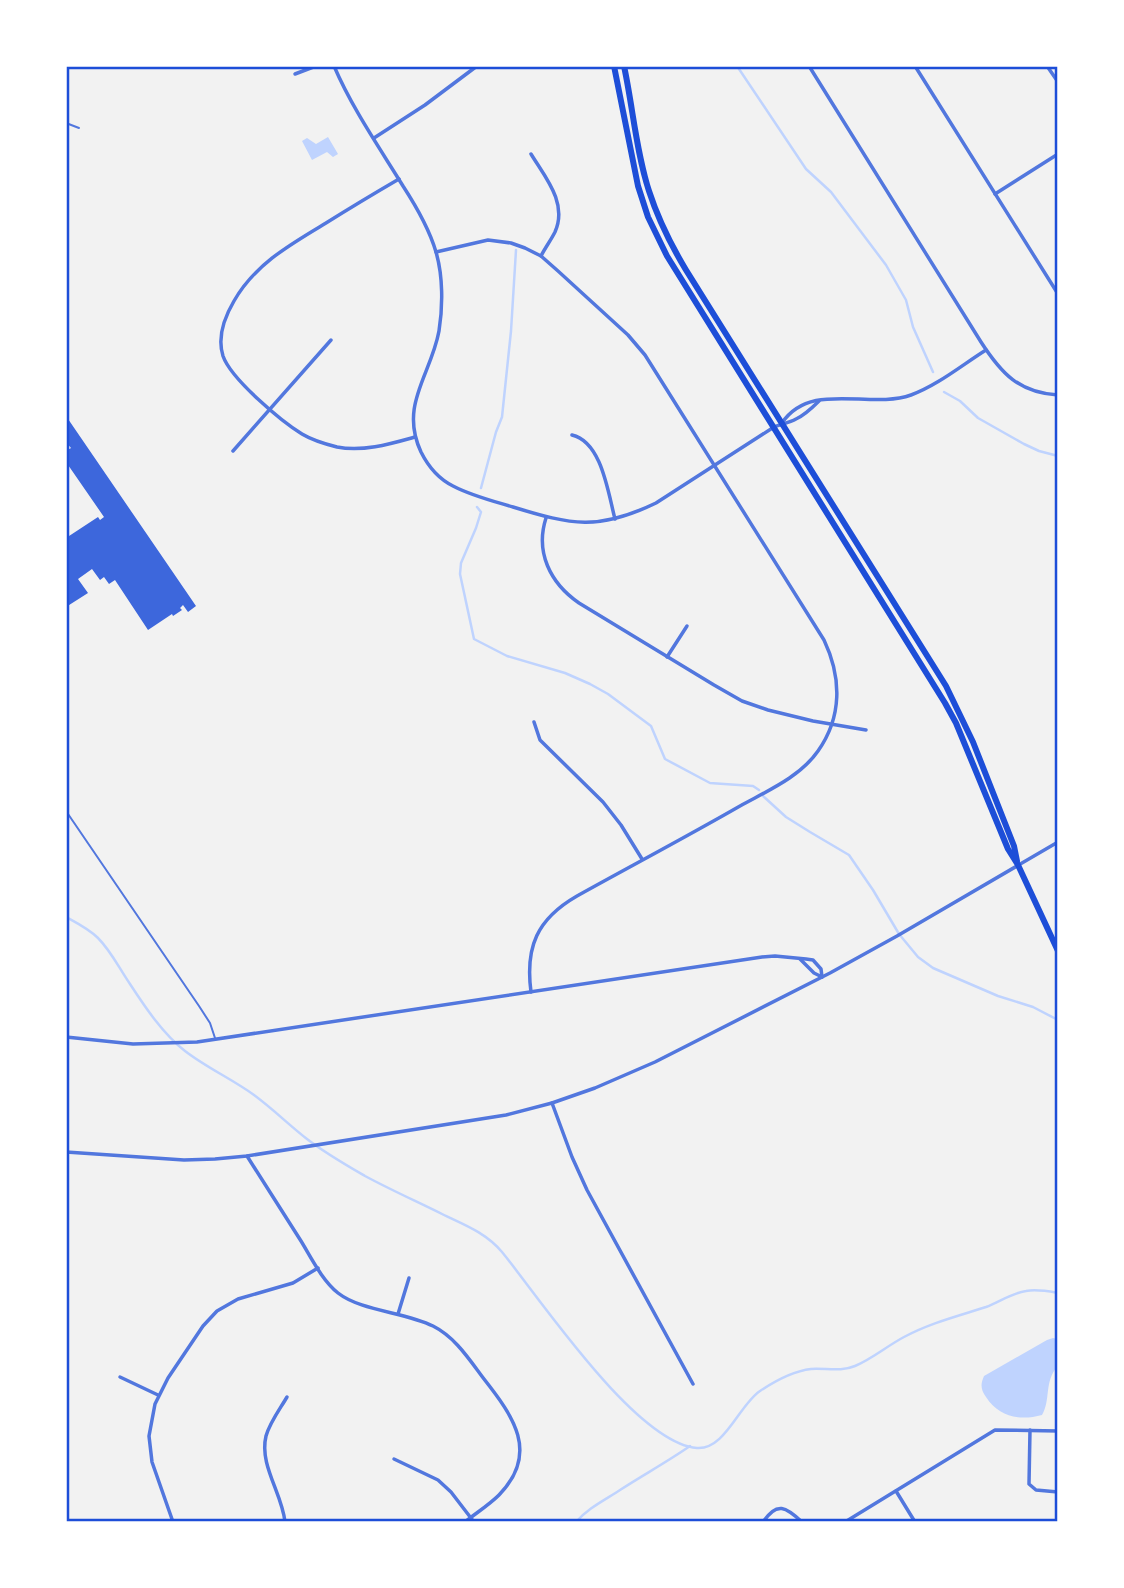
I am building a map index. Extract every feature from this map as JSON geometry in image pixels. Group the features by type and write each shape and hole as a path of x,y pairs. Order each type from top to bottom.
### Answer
{"highway":[{"path":"614,66 638,186 648,217 667,256 945,703 956,723 1008,849 1018,864 1058,951"},
{"path":"624,66 643,170 664,231 946,686 973,742 1014,846 1018,864"}],"street":[{"path":"295,74 317,66"},
{"path":"334,66 346,92 418,210 436,253 441,286 439,331 414,405 413,425 415,437 426,461 453,486 487,500 546,518 582,523 615,519 656,503 774,427 810,411 819,401"},
{"path":"374,138 425,105 477,66"},
{"path":"809,66 999,368 1017,384 1038,393 1058,395"},
{"path":"915,66 1058,294"},
{"path":"1047,66 1058,82"},
{"path":"531,154 555,195 558,209 555,232 541,256"},
{"path":"995,194 1058,155"},
{"path":"399,178 277,253 256,272 235,298 221,338 223,356 232,374 301,433 317,441 354,449 415,437"},
{"path":"436,253 488,240 511,243 541,256 638,345 824,640 835,666 838,691 836,709 818,751 806,765 719,818 569,900 548,918 532,947 529,962 531,992"},
{"path":"233,451 331,340"},
{"path":"782,423 789,412 805,403 838,398 894,398 912,395 986,350"},
{"path":"572,435 585,440 601,467 615,519"},
{"path":"546,518 542,533 544,557 549,571 561,589 579,603 721,690 749,704 782,714 866,730"},
{"path":"667,657 687,626"},
{"path":"534,722 540,740 603,802 642,859"},
{"path":"66,1152 191,1160 247,1156 473,1121 552,1103 655,1062 822,977 1058,842"},
{"path":"66,1037 133,1044 216,1040 748,958 775,956 813,960 821,969 822,977"},
{"path":"800,959 814,974 822,977"},
{"path":"552,1103 572,1157 592,1198 693,1384"},
{"path":"247,1156 328,1283 340,1294 358,1303 433,1326 451,1338 502,1402 516,1428 519,1451 513,1475 496,1498 473,1519 465,1521"},
{"path":"173,1521 155,1474 149,1449 150,1424 158,1395 203,1326 217,1311 238,1298 293,1283 318,1268"},
{"path":"398,1314 409,1278"},
{"path":"120,1377 158,1395"},
{"path":"285,1521 265,1449 269,1428 288,1397"},
{"path":"845,1521 995,1430 1058,1431"},
{"path":"1030,1430 1029,1484 1036,1490 1058,1492"},
{"path":"394,1459 438,1480 473,1519"},
{"path":"897,1491 915,1521"},
{"path":"1057,1521 1058,1502"},
{"path":"763,1521 771,1511 782,1508 802,1521"}],"lane":[{"path":"66,123 79,128"},
{"path":"66,811 206,1016 216,1040"}],"water":[{"path":"328,137 338,154 333,157 327,152 312,160 302,141 307,138 316,144"},
{"path":"1053,1338 1057,1339 1057,1367 1050,1379 1042,1415 1026,1418 1011,1416 991,1404 983,1392 984,1376"}],"building":[{"path":"66,416 196,606 188,612 183,605 180,608 182,610 148,630 115,580 109,584 104,577 100,580 92,569 78,579 88,593 66,607 66,538 98,517 100,520 104,517 66,462 66,451 71,448 66,442"}],"waterway":[{"path":"737,66 806,169 831,192 886,265 906,300 913,327 933,372"},
{"path":"481,488 502,417 516,250"},
{"path":"944,392 960,401 978,418 1024,444 1058,456"},
{"path":"477,507 481,512 461,563 460,574 474,639 507,656 565,673 608,694 651,726 665,759 710,783 753,786 759,790"},
{"path":"763,796 786,817 849,855 899,934 918,957 933,968 998,996 1033,1007 1058,1020"},
{"path":"66,917 83,926 103,943 155,1020 185,1051 254,1095 336,1159 489,1240 502,1252 591,1366 646,1422 673,1440 697,1448 716,1442 752,1398 791,1374 811,1369 850,1368 914,1332 1021,1292 1038,1290 1058,1293"},
{"path":"576,1522 597,1504 690,1446"}]}
